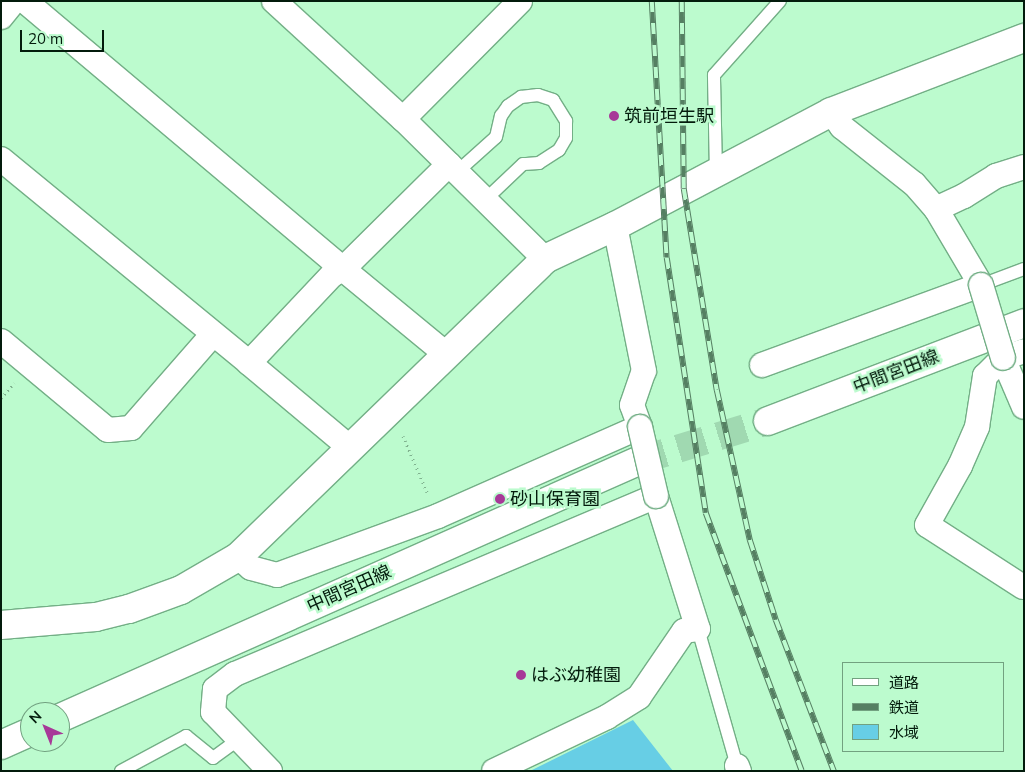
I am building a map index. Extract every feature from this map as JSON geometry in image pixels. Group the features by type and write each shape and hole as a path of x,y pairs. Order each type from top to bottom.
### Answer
{"street":[{"path":"1,17 14,1"},
{"path":"25,1 446,354"},
{"path":"274,1 403,119 545,259"},
{"path":"403,119 520,1"},
{"path":"1,625 96,618 180,590 238,558 349,447 545,259 614,226 831,112 1024,38"},
{"path":"831,112 842,127 914,184 936,209 981,285 1013,354 1024,408"},
{"path":"1,159 349,447"},
{"path":"936,209 996,176 1024,167"},
{"path":"249,363 332,275 343,269 453,168"},
{"path":"494,771 607,717 639,697 684,631 698,629 656,496 640,427 632,406 644,371 614,226"},
{"path":"762,365 981,285"},
{"name":"中間宮田線","path":"768,421 1024,323"},
{"path":"1,341 108,430 132,428 213,334"},
{"path":"1013,354 985,376 977,427 960,466 927,525 1023,588"},
{"path":"238,558 251,568 277,575 438,516 640,427"},
{"name":"中間宮田線","path":"70,714 638,462"},
{"path":"270,771 213,712 215,689 235,674 656,496"},
{"path":"1,745 20,736"}],"lane":[{"path":"716,173 714,75 780,1"},
{"path":"453,168 496,137 500,116 508,106 522,97 538,95 553,100 566,121 566,138 559,150 539,163 523,164 486,200"},
{"path":"981,285 1024,269"},
{"path":"698,629 738,768"},
{"path":"121,771 186,736 214,758 240,739"}],"path":[{"path":"391,408 438,516"}],"water":[{"path":"633,720 673,771 530,771"}],"tunnel":[{"path":"638,461 768,421"}],"railway":[{"path":"652,1 667,258 706,513 802,771"},
{"path":"682,1 684,189 717,390 750,540 776,620 834,771"}],"place":[{"name":"筑前垣生駅","path":"614,116"},
{"name":"砂山保育園","path":"500,499"},
{"name":"はぶ幼稚園","path":"521,675"}]}
